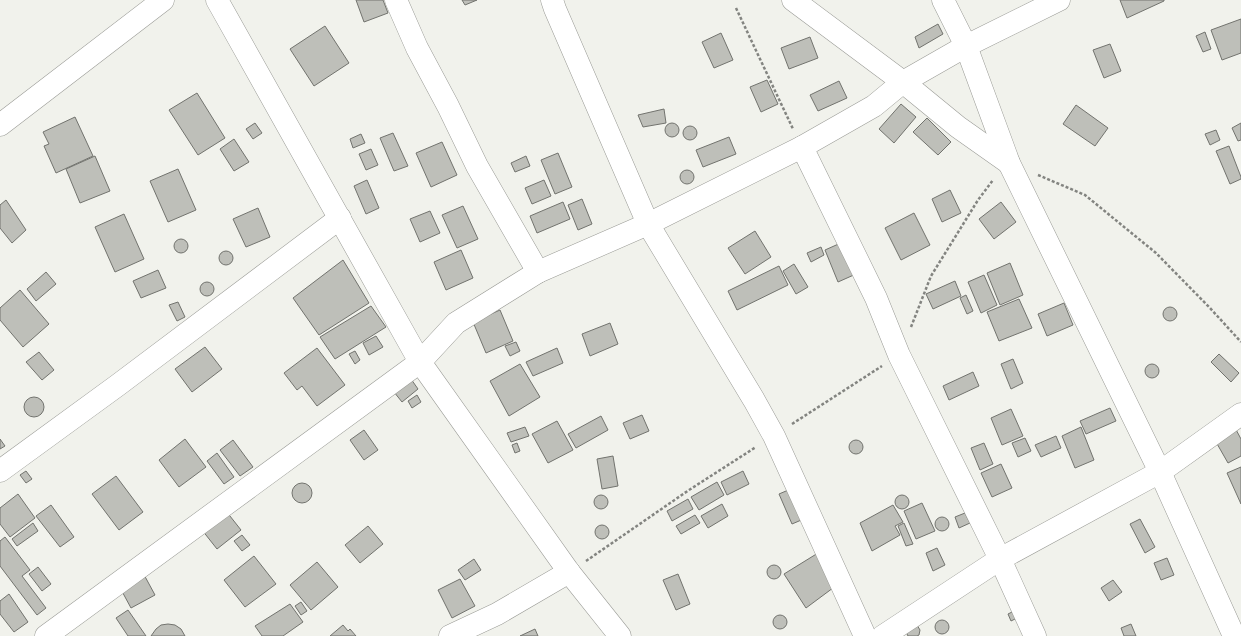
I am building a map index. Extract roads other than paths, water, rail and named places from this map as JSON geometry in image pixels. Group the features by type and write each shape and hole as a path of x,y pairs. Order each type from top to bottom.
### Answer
{"street":[{"path":"0,125 162,0"},
{"path":"217,0 420,362 569,572 620,636"},
{"path":"396,0 418,48 477,166 538,272"},
{"path":"552,0 648,224 754,400 774,436 865,636"},
{"path":"793,0 903,82 958,127 1009,163"},
{"path":"943,0 966,46 1009,163 1160,472 1234,636"},
{"path":"46,636 420,362 456,323 538,272 648,224 802,147 874,106 903,82 966,46 1059,0"},
{"path":"802,147 876,298 899,355 1000,559 1035,636"},
{"path":"0,471 340,218"},
{"path":"883,636 1000,559 1160,472 1241,414"},
{"path":"450,636 497,614 569,572"}]}
